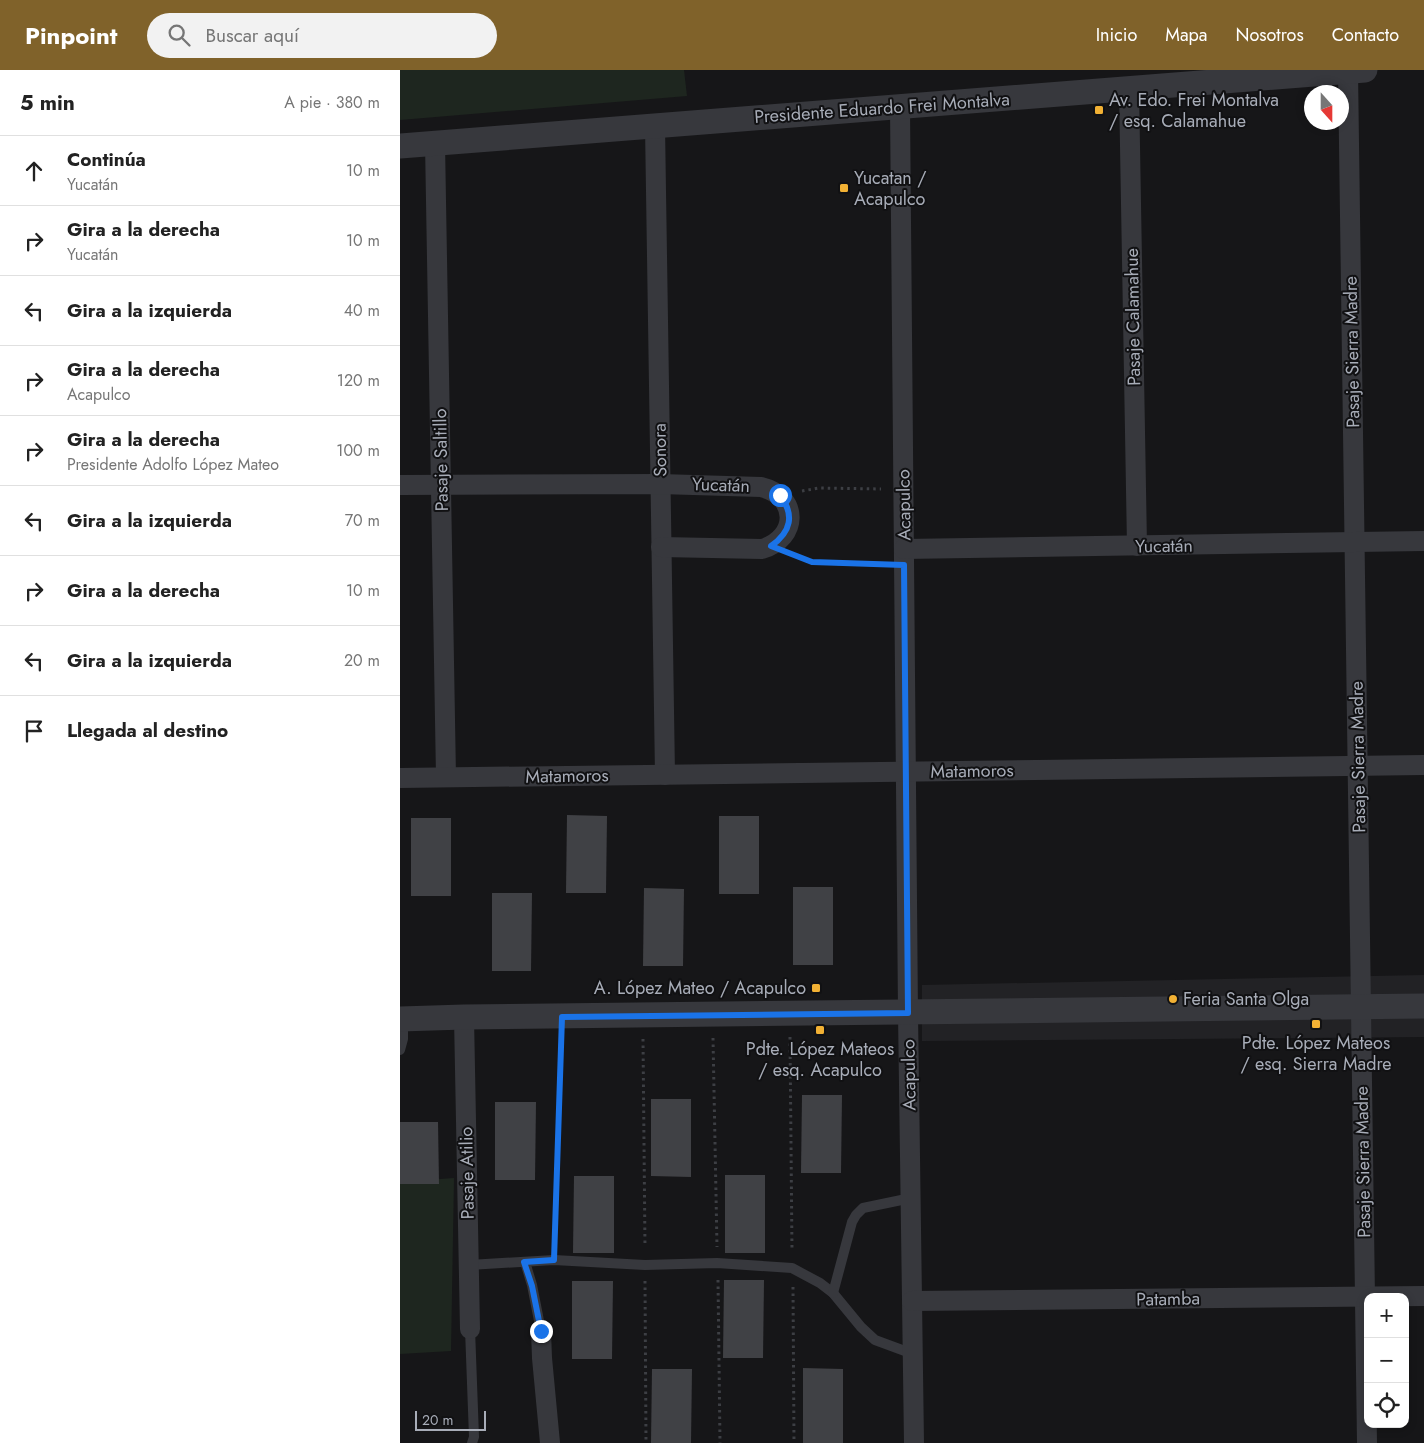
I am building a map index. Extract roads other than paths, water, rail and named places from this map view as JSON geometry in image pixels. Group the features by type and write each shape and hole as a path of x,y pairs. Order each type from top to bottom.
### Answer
{"street":[{"name":"Presidente Eduardo Frei Montalva","path":"400,146 1356,71"},
{"name":"Pasaje Sierra Madre","path":"1356,71 1355,542 1365,1293"},
{"name":"Pasaje Calamahue","path":"1129,89 1138,546"},
{"name":"Acapulco","path":"900,107 914,1443"},
{"name":"Sonora","path":"655,126 665,775"},
{"name":"Pasaje Saltillo","path":"435,143 446,777"},
{"name":"Yucatán","path":"400,485 660,484 761,487 771,489 780,495 786,503 789,512 789,523 786,533 771,546 762,549 661,547"},
{"name":"Yucatán","path":"904,557 1138,546 1424,541"},
{"name":"Matamoros","path":"400,778 1424,765"},
{"path":"402,1019 1424,1006"},
{"name":"Pasaje Atilio","path":"464,1017 470,1329"},
{"name":"Patamba","path":"1409,1296 1424,1296"},
{"name":"Patamba","path":"912,1301 1364,1297"},
{"path":"541,1331 550,1443"},
{"name":"Pasaje Sierra Madre","path":"1366,1338 1367,1443"}],"lane":[{"path":"400,1050 404,1039 402,1019"},
{"path":"833,1293 852,1222 856,1215 863,1208 911,1198"},
{"path":"468,1265 554,1260 645,1265 717,1263 792,1268 820,1283 833,1293 874,1340 913,1354"},
{"path":"524,1262 532,1286 541,1331"},
{"path":"470,1329 474,1437 472,1443"}],"place":[{"name":"Av. Edo. Frei Montalva / esq. Calamahue","path":"1099,110"},
{"name":"Yucatan / Acapulco","path":"844,188"},
{"name":"A. López Mateo / Acapulco","path":"816,988"},
{"name":"Feria Santa Olga","path":"1173,999"},
{"name":"Pdte. López Mateos / esq. Sierra Madre","path":"1316,1024"},
{"name":"Pdte. López Mateos / esq. Acapulco","path":"820,1030"}]}
